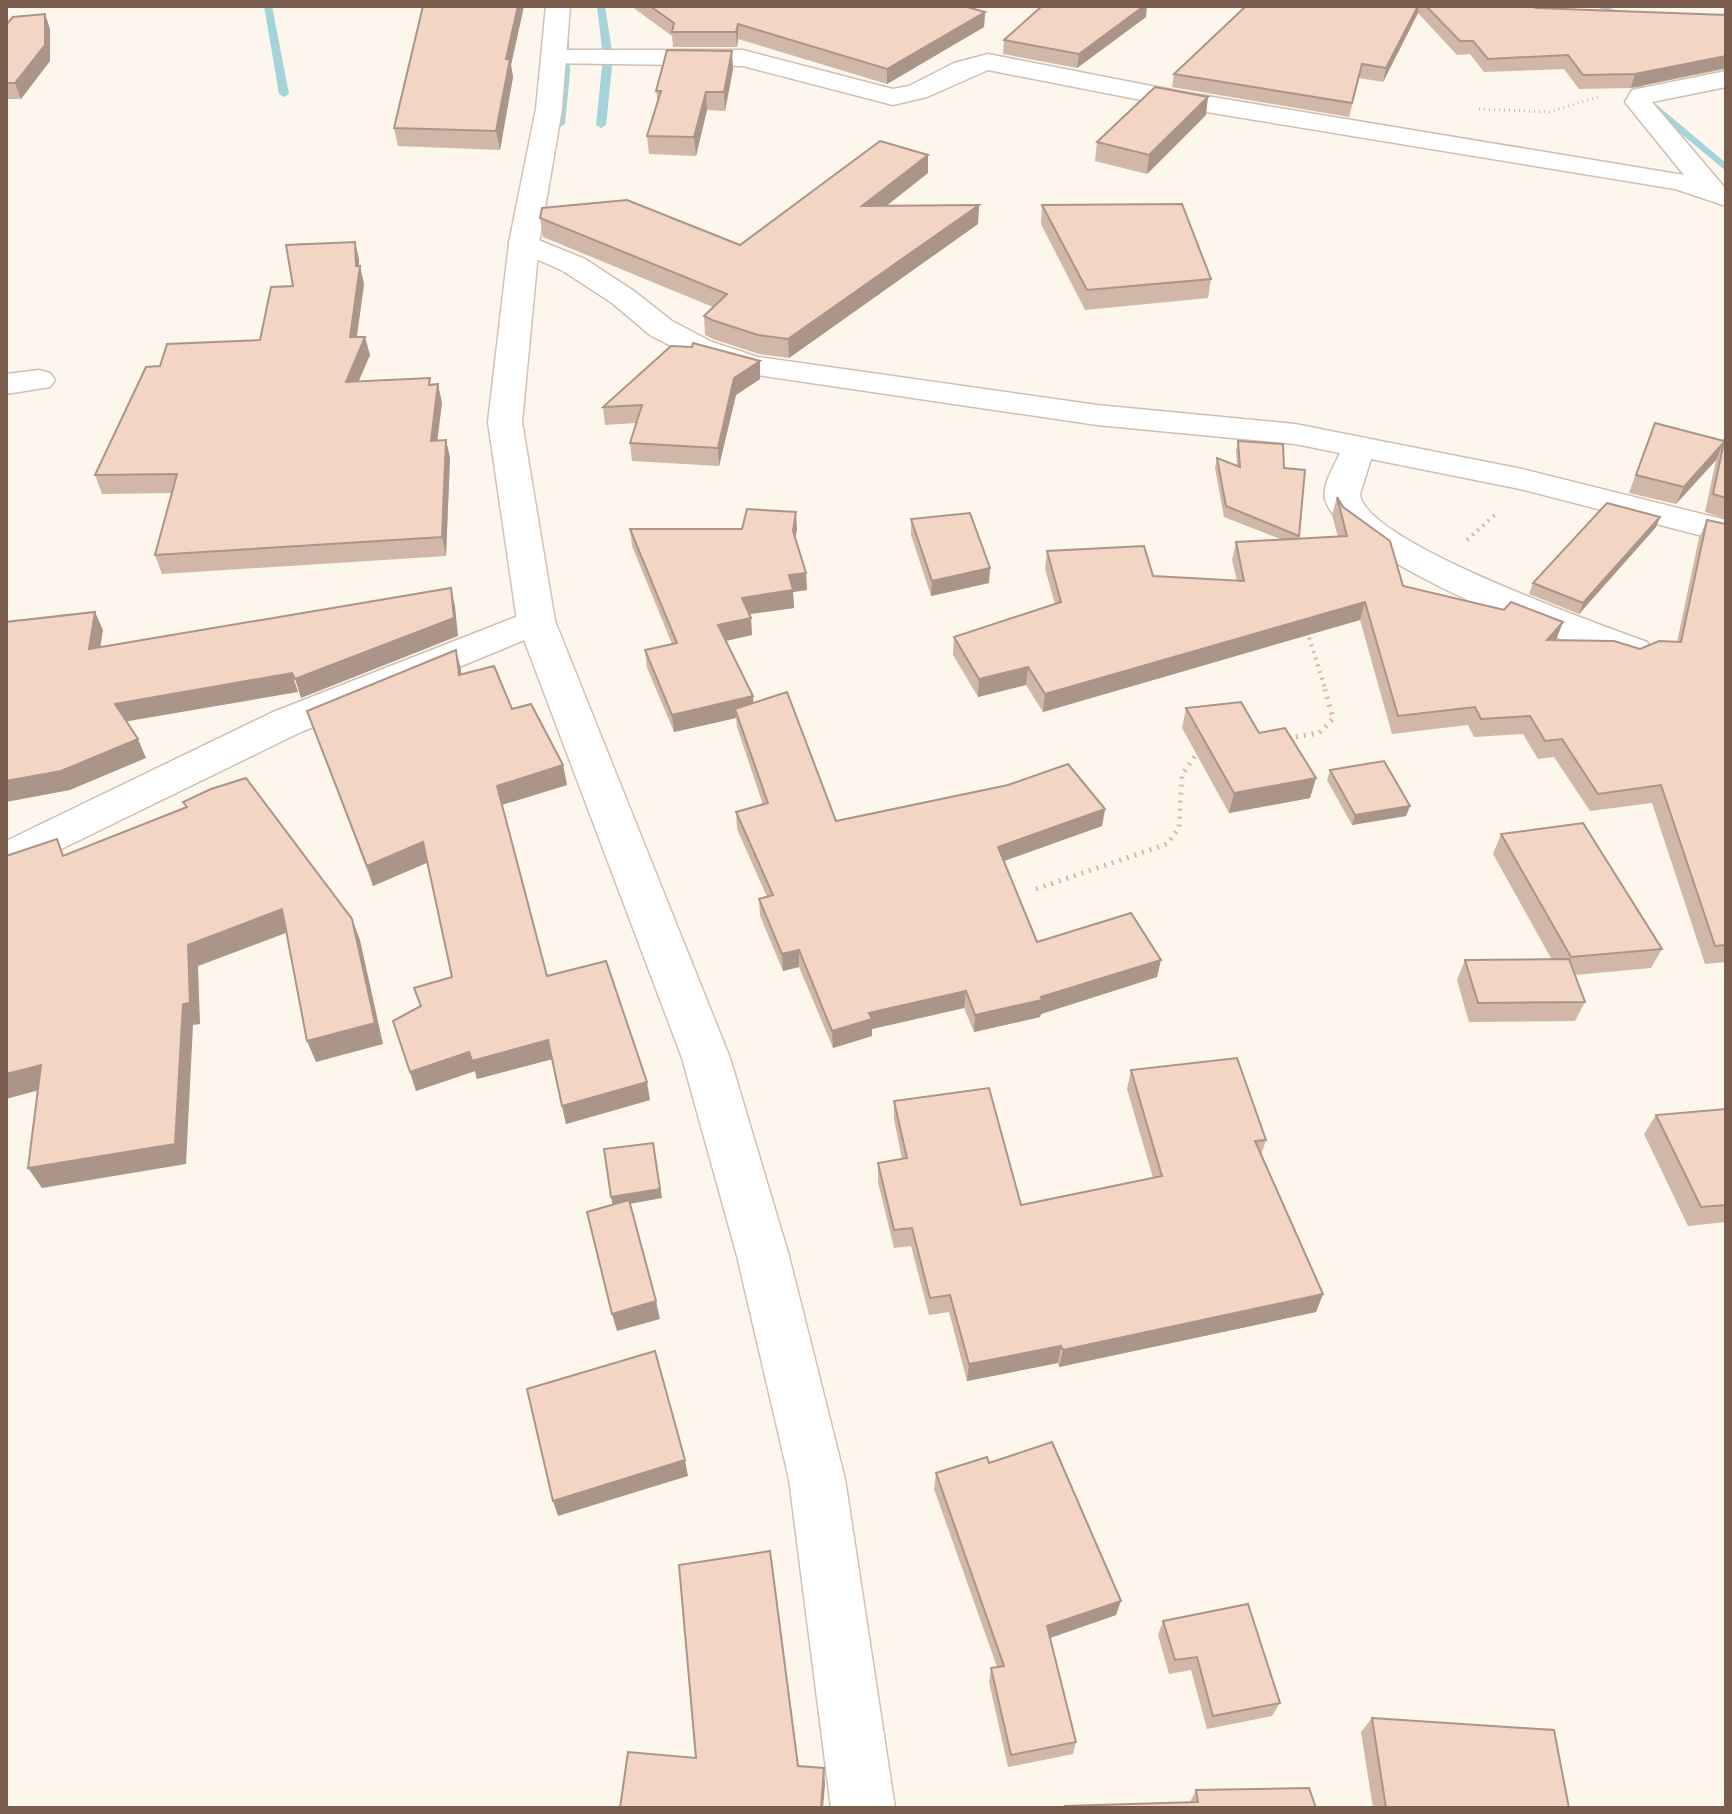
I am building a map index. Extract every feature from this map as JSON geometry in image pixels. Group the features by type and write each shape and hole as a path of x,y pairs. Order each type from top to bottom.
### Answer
{"street":[{"path":"558,6 555,58 524,243 505,422 536,621 706,1058 763,1256 817,1479 863,1808"},
{"path":"555,58 743,58 893,97 911,96 963,66 988,62 1718,194"},
{"path":"1718,194 1638,102 1641,96 1726,79"},
{"path":"524,243 574,265 623,297 661,328 701,349 754,366 1097,415 1295,434 1522,479 1726,531"},
{"path":"6,384 39,380"},
{"path":"1359,448 1343,486 1343,502 1350,516 1378,538 1430,567 1530,612 1633,651"},
{"path":"6,860 287,722 536,621"}],"path":[{"path":"1430,567 1494,518 1522,479"},
{"path":"1281,739 1308,737 1326,731 1333,719 1322,676 1307,642 1307,620"},
{"path":"1036,889 1167,844 1179,828 1177,800 1182,766 1199,749 1209,745"}],"building":[{"path":"423,6 518,6 506,59 510,59 496,131 394,128"},
{"path":"650,6 964,6 985,12 887,69 738,24 736,32 672,32 674,23"},
{"path":"1042,6 1144,6 1079,54 1004,40"},
{"path":"1246,6 1418,6 1386,68 1362,64 1352,103 1174,74"},
{"path":"1426,6 1531,6 1726,15 1726,56 1635,74 1583,75 1568,55 1488,59 1473,41 1460,41"},
{"path":"45,14 45,45 15,83 6,83 6,25 13,17"},
{"path":"667,50 732,51 724,92 706,92 694,137 647,136 661,91 656,91"},
{"path":"1155,87 1208,97 1149,155 1097,142"},
{"path":"880,141 928,155 862,206 979,205 788,339 758,335 712,320 704,316 727,294 540,218 542,208 627,200 740,245"},
{"path":"1182,204 1211,279 1087,290 1042,205"},
{"path":"355,242 356,266 360,266 350,337 365,337 346,382 430,378 429,385 438,384 431,441 446,440 442,537 155,555 177,474 95,475 146,367 160,366 167,344 260,340 271,287 293,286 286,245"},
{"path":"693,343 760,361 734,378 718,448 630,443 642,405 603,407 671,346 692,347"},
{"path":"1655,423 1724,441 1726,436 1726,498 1713,494 1724,442 1684,487 1636,475"},
{"path":"1238,441 1283,444 1284,468 1305,470 1299,536 1226,506 1217,458 1240,467"},
{"path":"1337,497 1343,507 1390,541 1403,586 1504,610 1511,602 1563,622 1547,640 1614,641 1640,649 1659,641 1681,642 1707,520 1726,524 1726,945 1715,946 1661,785 1598,794 1562,739 1545,741 1530,716 1481,719 1475,707 1398,716 1365,602 1045,694 1028,667 979,679 954,637 1061,602 1047,551 1144,546 1153,576 1244,581 1236,542 1347,536"},
{"path":"1607,503 1660,517 1583,603 1533,583"},
{"path":"747,509 796,512 793,531 806,573 789,575 793,590 742,598 751,618 718,625 753,696 672,715 645,650 677,643 630,529 742,529"},
{"path":"970,513 990,568 932,581 911,519"},
{"path":"451,588 454,618 295,679 292,673 115,704 138,739 61,771 6,781 6,622 95,612 89,649"},
{"path":"456,650 459,675 494,666 512,709 531,704 563,765 497,786 547,976 606,961 647,1082 562,1106 548,1040 472,1061 469,1052 410,1072 393,1021 421,1006 414,988 452,977 423,842 367,866 307,711"},
{"path":"787,692 836,821 1008,785 1068,764 1105,809 998,847 1037,942 1131,913 1161,960 1041,997 1042,1000 975,1015 966,991 869,1013 872,1019 832,1031 799,950 782,954 759,899 773,895 736,812 768,803 735,709"},
{"path":"1241,702 1259,733 1285,728 1316,778 1234,793 1186,708"},
{"path":"1384,761 1410,806 1355,815 1330,770"},
{"path":"246,778 352,919 375,1023 307,1041 282,909 188,945 190,1003 183,1004 175,1144 28,1168 41,1065 6,1074 6,856 57,839 63,856 187,807 183,802 211,789"},
{"path":"1583,823 1662,949 1571,957 1501,834"},
{"path":"1569,959 1585,1002 1478,1003 1465,960"},
{"path":"1237,1058 1266,1140 1255,1141 1323,1294 1063,1350 1061,1346 969,1364 950,1295 930,1298 912,1228 894,1230 878,1163 907,1158 894,1101 989,1088 1021,1205 1162,1176 1131,1070"},
{"path":"1726,1109 1726,1205 1701,1207 1656,1115"},
{"path":"653,1143 660,1189 611,1197 604,1149"},
{"path":"629,1200 656,1301 612,1314 587,1212"},
{"path":"655,1351 685,1460 553,1501 527,1389"},
{"path":"1052,1442 1121,1601 1047,1626 1076,1742 1011,1755 991,1668 1004,1666 936,1473 987,1457 989,1463"},
{"path":"770,1551 798,1766 824,1768 821,1808 620,1808 628,1752 696,1758 679,1565"},
{"path":"1248,1604 1280,1703 1213,1716 1197,1657 1175,1660 1163,1621"},
{"path":"1372,1718 1554,1730 1569,1808 1386,1808"},
{"path":"1309,1788 1316,1808 1065,1806 1198,1802 1196,1790"}],"waterway":[{"path":"268,6 284,94"},
{"path":"560,124 565,73 564,6"},
{"path":"601,6 608,57 601,125"},
{"path":"1599,6 1629,19"},
{"path":"1634,66 1641,96 1726,168"}]}
